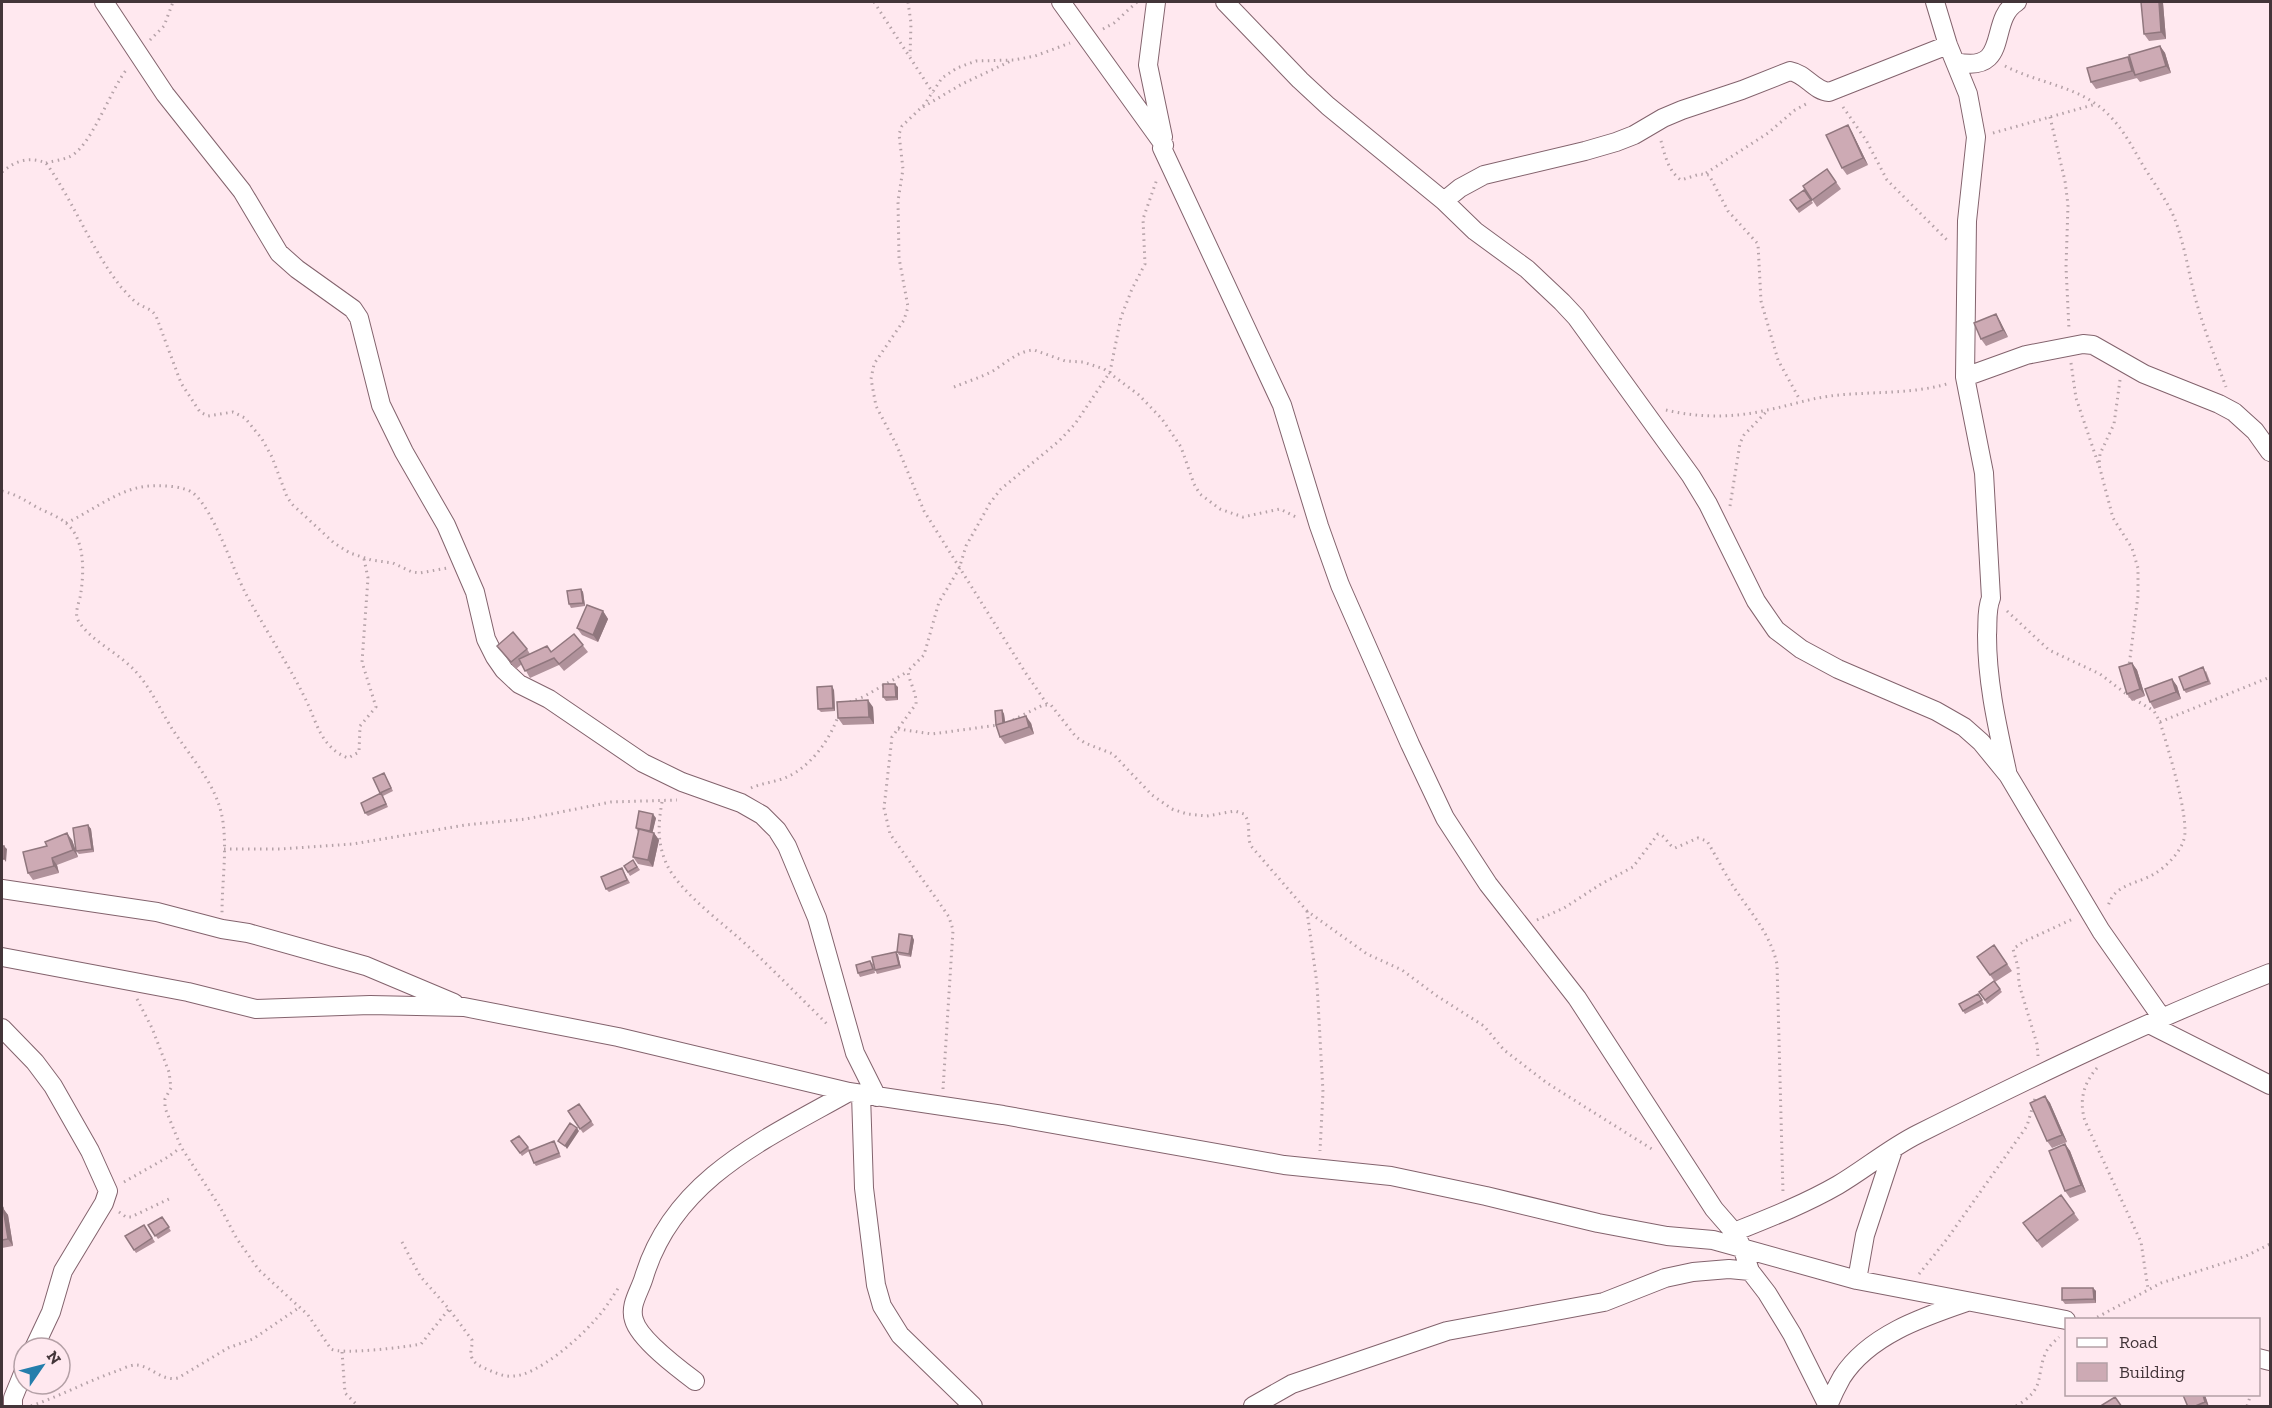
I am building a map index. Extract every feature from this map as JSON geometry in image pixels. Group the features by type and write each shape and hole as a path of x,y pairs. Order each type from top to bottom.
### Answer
{"street":[{"path":"104,2 165,93 242,191 279,253 297,269 353,309 359,318 381,405 404,452 442,517 475,592 486,639 504,670 512,678 549,699 643,763 682,782 728,797 762,815 777,830 787,846 828,950 855,1053 862,1094 864,1188 876,1285 882,1306 900,1335 973,1407"},
{"path":"1061,2 1088,36 1166,152 1282,405 1319,526 1340,585 1445,819 1488,884 1577,998 1714,1209 1738,1239 1750,1271 1767,1293 1792,1334 1828,1406"},
{"path":"1156,2 1148,65 1166,152"},
{"path":"1225,2 1328,106 1444,201 1475,231 1527,269 1576,317 1691,477 1708,504 1756,601 1776,630 1801,649 1838,669 1936,711 1964,727 1981,742 2008,775 2155,1021 2271,1085"},
{"path":"1935,2 1948,45 1968,94 1976,137 1967,221 1965,377 1984,473 1991,598 1988,607 1987,663 1992,706 2008,775"},
{"path":"1956,62 1977,64 1988,59 1996,46 2006,11 2017,2"},
{"path":"1444,201 1460,188 1484,175 1616,142 1682,110 1790,71 1804,76 1819,90 1833,90 1948,45"},
{"path":"1965,377 2026,355 2083,344 2093,345 2124,363 2234,412 2255,431 2271,452"},
{"path":"2,889 157,912 222,929 248,933 366,966 464,1007"},
{"path":"2,957 188,992 256,1009 370,1005 464,1007 618,1037 862,1094 1003,1115 1273,1163 1391,1176 1598,1223 1667,1236 1713,1240 1738,1239 1857,1280 2065,1320"},
{"path":"1738,1239 1837,1185 1916,1135 2039,1073 2187,1005 2271,973"},
{"path":"2,1028 35,1062 53,1086 90,1151 108,1191 104,1203 63,1271 51,1312 40,1336"},
{"path":"695,1381 668,1360 637,1328 633,1318 635,1300 654,1248 670,1221 683,1205 741,1153 862,1094"},
{"path":"1857,1280 1865,1235 1893,1150"},
{"path":"1253,1407 1292,1384 1447,1331 1604,1302 1665,1278 1693,1272 1729,1269 1750,1271"},
{"path":"1828,1406 1843,1376 1866,1351 1894,1330 1920,1317 1969,1302"}],"path":[{"path":"2,172 14,162 23,160 46,163 69,157 84,145 117,82 164,26 173,2"},
{"path":"874,2 933,93"},
{"path":"908,2 911,23 910,58"},
{"path":"1137,2 1114,22 1088,36 1035,56 1014,60 976,61 957,68 942,78 933,93 902,126 899,134 903,169 898,201 899,258 908,307 904,320 871,372 876,406 897,446 924,512 1024,672 1047,704 1054,708 1076,737 1113,754 1152,795 1172,809 1187,814 1207,816 1234,812 1244,814 1249,822 1248,839 1251,846 1307,911 1367,954 1402,969 1437,996 1484,1026 1504,1050 1547,1083 1651,1149 1684,1164"},
{"path":"1988,59 2022,75 2075,92 2096,104 2122,128 2174,218 2196,300 2234,412"},
{"path":"917,111 962,84 1014,60"},
{"path":"1656,121 1666,160 1676,176 1680,180 1685,180 1706,174 1768,133 1795,110 1833,90 1866,140 1887,180 1966,257"},
{"path":"1976,137 2096,104"},
{"path":"2050,117 2065,181 2068,205 2066,267 2072,385 2099,465 2106,501 2113,518 2132,548 2138,568 2139,588 2129,670"},
{"path":"844,706 908,671 924,655 939,602 959,569 966,546 990,503 1001,489 1059,441 1075,424 1110,372 1121,317 1145,264 1143,219 1166,152"},
{"path":"46,163 67,193 109,269 121,286 134,301 153,311 182,383 200,411 208,416 233,412 245,418 262,439 272,457 287,497 293,505 342,550 364,558 393,562 416,573 464,566"},
{"path":"1706,174 1711,178 1728,211 1758,244 1761,301 1778,360 1800,400"},
{"path":"954,387 991,372 1029,350 1065,361 1093,364 1110,372 1139,395 1162,419 1181,447 1194,484 1200,494 1220,509 1243,517 1280,509 1319,526"},
{"path":"2099,465 2100,454 2114,424 2124,363"},
{"path":"1657,405 1687,416 1717,417 1767,411 1800,400 1932,387 1965,377"},
{"path":"1724,537 1740,443 1744,435 1767,411"},
{"path":"66,523 120,494 148,486 185,489 195,495 212,519 242,586 305,697 319,732 333,750 348,758 359,752 360,726 376,707 362,662 368,578 364,558"},
{"path":"2,491 18,496 66,523 79,542 83,573 77,618 81,626 106,649 122,657 138,673 182,744 210,783 223,820 222,929"},
{"path":"2003,606 2049,650 2100,674 2154,711 2160,722 2181,804 2185,825 2184,839 2166,865 2153,874 2127,884 2109,900 2101,931"},
{"path":"908,671 916,704 891,743 884,808 890,834 949,917 953,930 943,1065 943,1106"},
{"path":"2160,722 2271,677"},
{"path":"2134,691 2143,703"},
{"path":"898,729 932,734 989,728 1007,723 1047,704"},
{"path":"728,797 758,785 785,778 801,770 830,735 840,712"},
{"path":"224,849 280,849 353,844 465,825 526,819 610,802 684,800"},
{"path":"662,801 657,828 660,847 668,867 686,890 750,948 832,1030"},
{"path":"1521,927 1564,908 1633,867 1658,834 1676,848 1698,838 1707,841 1733,886 1762,926 1774,949 1777,964 1784,1213"},
{"path":"1307,911 1317,984 1323,1092 1319,1168"},
{"path":"1906,1290 1947,1239 2027,1126 2035,1103 2039,1073 2037,1044 2023,1002 2013,949 2023,942 2090,911"},
{"path":"146,985 134,985 136,995 169,1072 171,1088 164,1106 181,1148 220,1207 237,1239 259,1270 300,1307 331,1349 342,1352 421,1344 449,1309"},
{"path":"2100,1064 2087,1084 2082,1098 2082,1110 2140,1242 2148,1289"},
{"path":"171,1198 126,1217 118,1212 108,1191 181,1148"},
{"path":"402,1242 420,1276 472,1340 473,1360 494,1372 514,1376 537,1367 585,1331 601,1314 621,1285"},
{"path":"2096,1318 2162,1283 2246,1256 2271,1244"},
{"path":"31,1407 101,1376 135,1365 163,1378 172,1380 178,1378 228,1348 261,1335 300,1307"},
{"path":"2016,1407 2036,1389 2047,1350 2065,1332"},
{"path":"342,1352 345,1394 358,1407"}],"building":[{"path":"2141,2 2159,2 2161,32 2144,34"},
{"path":"2160,46 2166,66 2135,75 2129,55"},
{"path":"2128,57 2132,71 2091,82 2087,68"},
{"path":"1848,125 1863,158 1842,168 1826,135"},
{"path":"1827,169 1836,182 1812,200 1803,186"},
{"path":"1804,190 1811,200 1797,209 1790,200"},
{"path":"1996,314 2003,330 1981,339 1974,323"},
{"path":"581,589 583,603 569,604 567,591"},
{"path":"587,605 603,611 593,635 577,628"},
{"path":"513,632 527,649 511,662 497,646"},
{"path":"574,634 583,645 559,664 554,658 525,671 519,659 547,646 551,652"},
{"path":"2132,663 2140,689 2127,694 2119,667"},
{"path":"2203,667 2208,681 2184,690 2179,677"},
{"path":"2172,679 2176,692 2150,702 2145,689"},
{"path":"883,684 895,684 896,697 883,697"},
{"path":"832,686 833,708 818,709 817,687"},
{"path":"868,700 869,717 838,718 837,702"},
{"path":"1002,710 1003,723 996,725 995,711"},
{"path":"1026,716 1029,727 1000,737 996,725"},
{"path":"384,773 391,788 380,793 373,778"},
{"path":"381,793 386,804 365,813 361,803"},
{"path":"639,811 653,814 650,831 636,828"},
{"path":"88,825 92,849 76,851 73,828"},
{"path":"639,829 654,833 648,860 633,857"},
{"path":"67,833 73,850 52,858 54,866 28,873 23,852 47,846 45,842"},
{"path":"2,846 4,846 4,859 2,859"},
{"path":"633,860 637,867 628,872 624,866"},
{"path":"622,868 627,880 606,889 601,877"},
{"path":"899,934 912,936 909,954 897,952"},
{"path":"1994,945 2007,964 1990,975 1977,957"},
{"path":"896,952 899,965 875,970 872,957"},
{"path":"870,961 873,969 858,973 856,965"},
{"path":"1994,981 2000,989 1985,1000 1979,992"},
{"path":"1978,994 1982,1000 1963,1011 1959,1004"},
{"path":"2045,1096 2062,1135 2047,1141 2030,1103"},
{"path":"579,1104 591,1121 580,1129 568,1111"},
{"path":"570,1123 577,1128 565,1146 558,1141"},
{"path":"519,1136 528,1147 520,1153 511,1141"},
{"path":"554,1141 559,1153 534,1163 529,1151"},
{"path":"2065,1144 2081,1185 2065,1191 2049,1151"},
{"path":"2061,1195 2074,1213 2037,1241 2023,1223"},
{"path":"2,1209 8,1239 2,1240"},
{"path":"162,1217 169,1227 155,1236 148,1225"},
{"path":"144,1225 152,1238 134,1250 125,1236"},
{"path":"2062,1288 2093,1288 2094,1299 2062,1300"},
{"path":"2183,1396 2203,1396 2205,1402 2188,1407"},
{"path":"2115,1397 2122,1407 2103,1407 2102,1405"}]}
